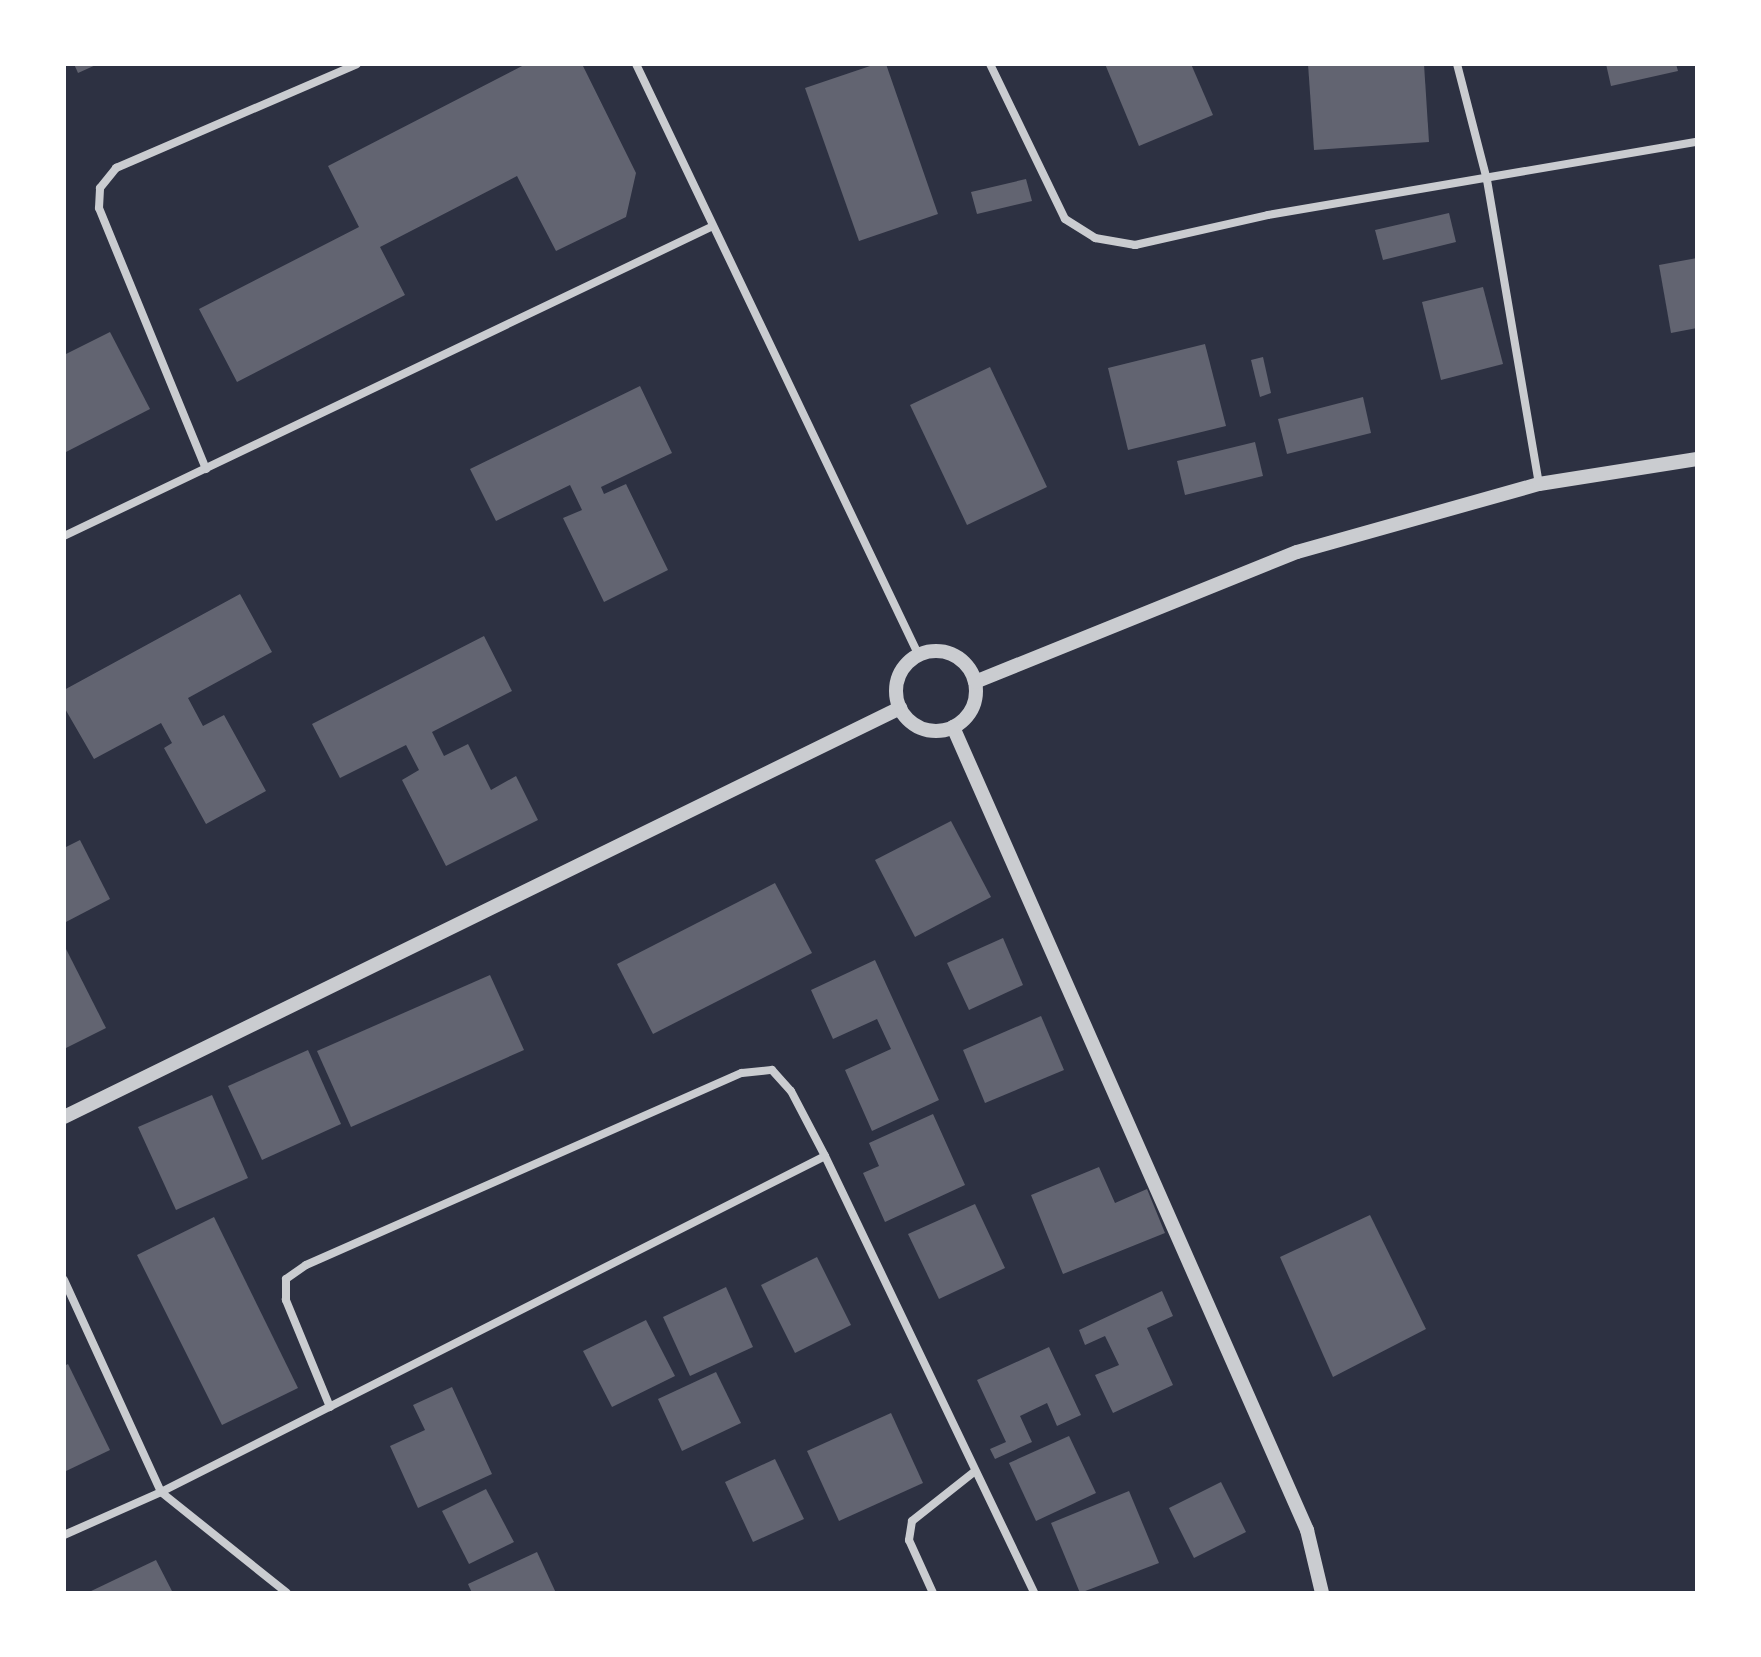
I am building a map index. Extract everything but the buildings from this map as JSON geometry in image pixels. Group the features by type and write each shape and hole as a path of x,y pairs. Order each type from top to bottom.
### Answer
{"street":[{"path":"206,469 99,208 100,188 116,168 357,64"},
{"path":"636,64 711,227 919,656"},
{"path":"990,64 1065,219 1095,238 1135,245 1268,215 1697,142"},
{"path":"1457,64 1487,180 1539,484"},
{"path":"64,536 711,227"},
{"path":"975,682 1297,552 1539,484 1697,459"},
{"path":"942,652 957,657 975,682 970,712 953,727 929,731 915,725 900,708 896,685 901,671 919,656 942,652"},
{"path":"64,1117 900,708"},
{"path":"953,727 1307,1530 1322,1593"},
{"path":"330,1407 286,1300 286,1279 306,1265 742,1073 772,1070 791,1091 825,1156 1034,1593"},
{"path":"64,1535 161,1492 825,1156"},
{"path":"64,1280 161,1492 287,1593"},
{"path":"933,1593 909,1540 912,1521 975,1471"}]}
